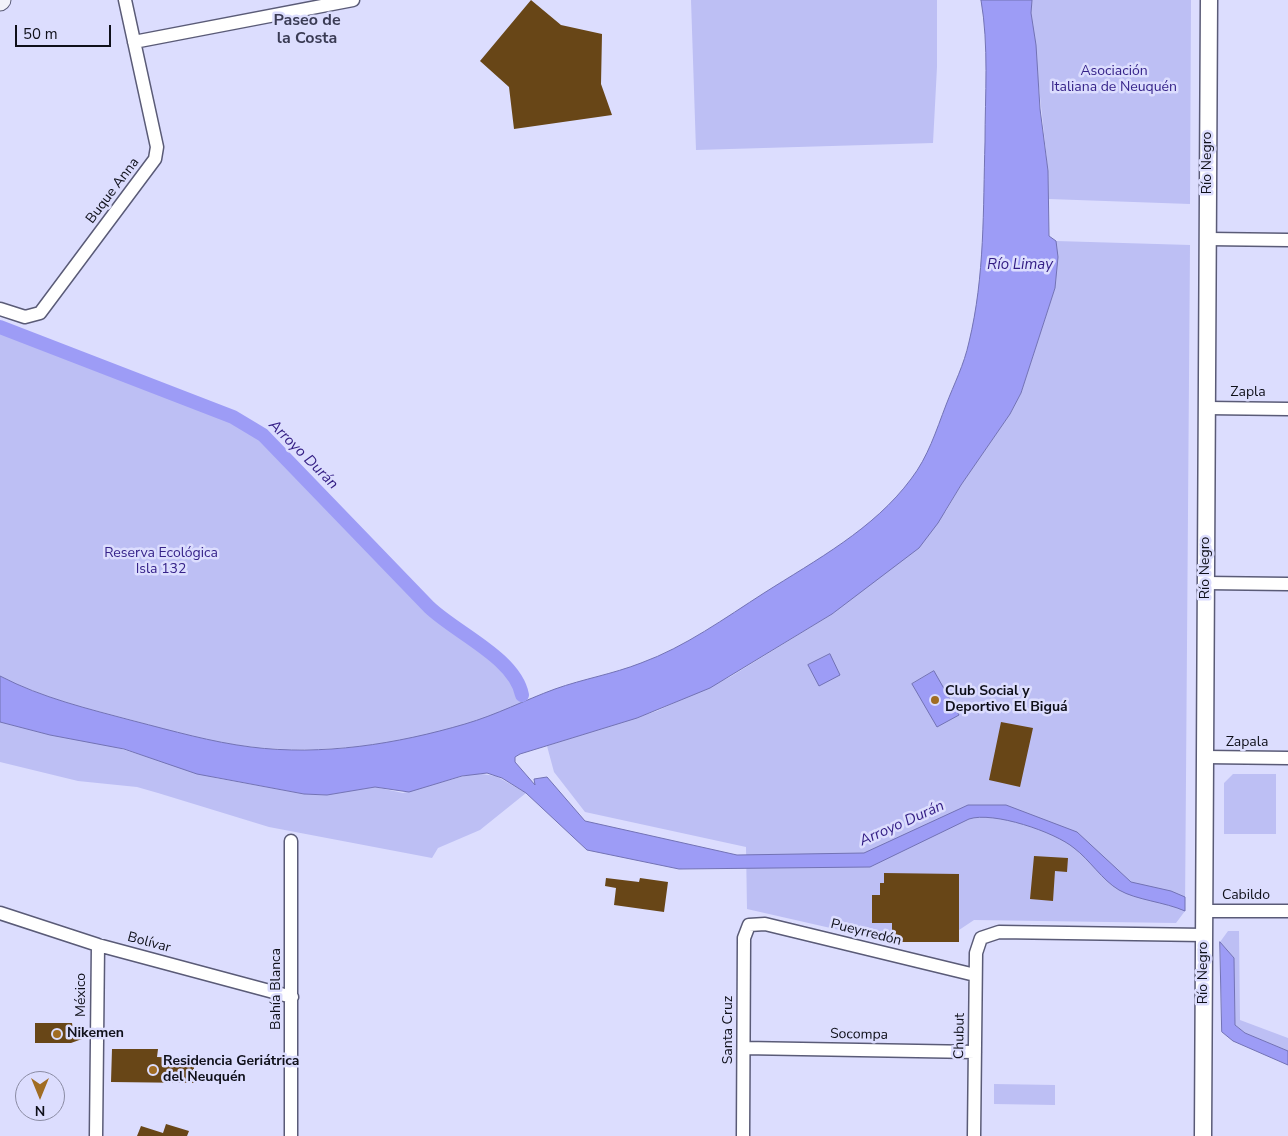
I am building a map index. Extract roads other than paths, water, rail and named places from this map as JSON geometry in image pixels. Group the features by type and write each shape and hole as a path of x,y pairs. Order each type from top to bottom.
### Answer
{"street":[{"name":"Buque Anna","path":"0,309 25,317 40,313 155,159 157,147 125,0"},
{"path":"134,42 353,0"},
{"name":"Río Negro","path":"1203,1136 1209,0"},
{"path":"1208,239 1288,240"},
{"name":"Zapla","path":"1207,408 1288,409"},
{"path":"1206,583 1288,584"},
{"name":"Zapala","path":"1205,757 1288,758"},
{"name":"Bahía Blanca","path":"291,841 291,1136"},
{"name":"Cabildo","path":"1204,910 1288,911"},
{"name":"Bolívar","path":"0,913 98,945 292,997"},
{"name":"Pueyrredón","path":"749,925 765,924 976,975"},
{"name":"Santa Cruz","path":"743,1136 744,938 749,925"},
{"name":"Chubut","path":"974,1136 976,948 981,938 998,932 1204,935"},
{"name":"México","path":"96,1136 98,945"},
{"name":"Socompa","path":"744,1048 975,1052"}],"water":[{"name":"Río Limay","path":"981,0 1032,0 1031,13 1036,45 1040,109 1048,171 1049,236 1056,241 1058,257 1055,288 1021,393 1010,414 961,485 938,523 919,548 832,614 710,688 637,718 520,754 515,757 515,762 535,785 534,779 547,777 585,821 737,855 864,853 968,805 1006,805 1077,832 1131,882 1171,891 1185,897 1185,911 1119,890 1065,842 1039,830 1008,820 980,817 969,819 870,867 679,869 587,850 526,793 502,778 487,773 462,776 409,792 375,787 327,795 304,794 197,774 124,749 50,735 0,722 0,676 32,691 83,707 192,736 236,745 278,749 332,749 413,737 477,720 555,689 641,663 673,649 824,556 880,513 917,471 931,444 967,350 978,292 983,217 986,71 985,35"},
{"path":"830,654 840,675 819,686 808,665"},
{"path":"934,671 959,715 937,727 912,684"},
{"path":"1220,942 1234,958 1235,1025 1245,1033 1288,1051 1288,1065 1233,1041 1222,1032"}],"waterway":[{"name":"Arroyo Durán","path":"0,327 233,417 263,435 429,607 483,647 508,669 517,682 522,695"}],"place":[{"name":"Club Social y Deportivo El Biguá","path":"935,700"},
{"name":"Nikemen","path":"57,1034"},
{"name":"Residencia Geriátrica del Neuquén","path":"153,1070"}],"district":[{"name":"Paseo de la Costa","path":"307,30"}],"park label":[{"name":"Asociación Italiana de Neuquén","path":"1114,80"},
{"name":"Reserva Ecológica Isla 132","path":"161,562"}]}
